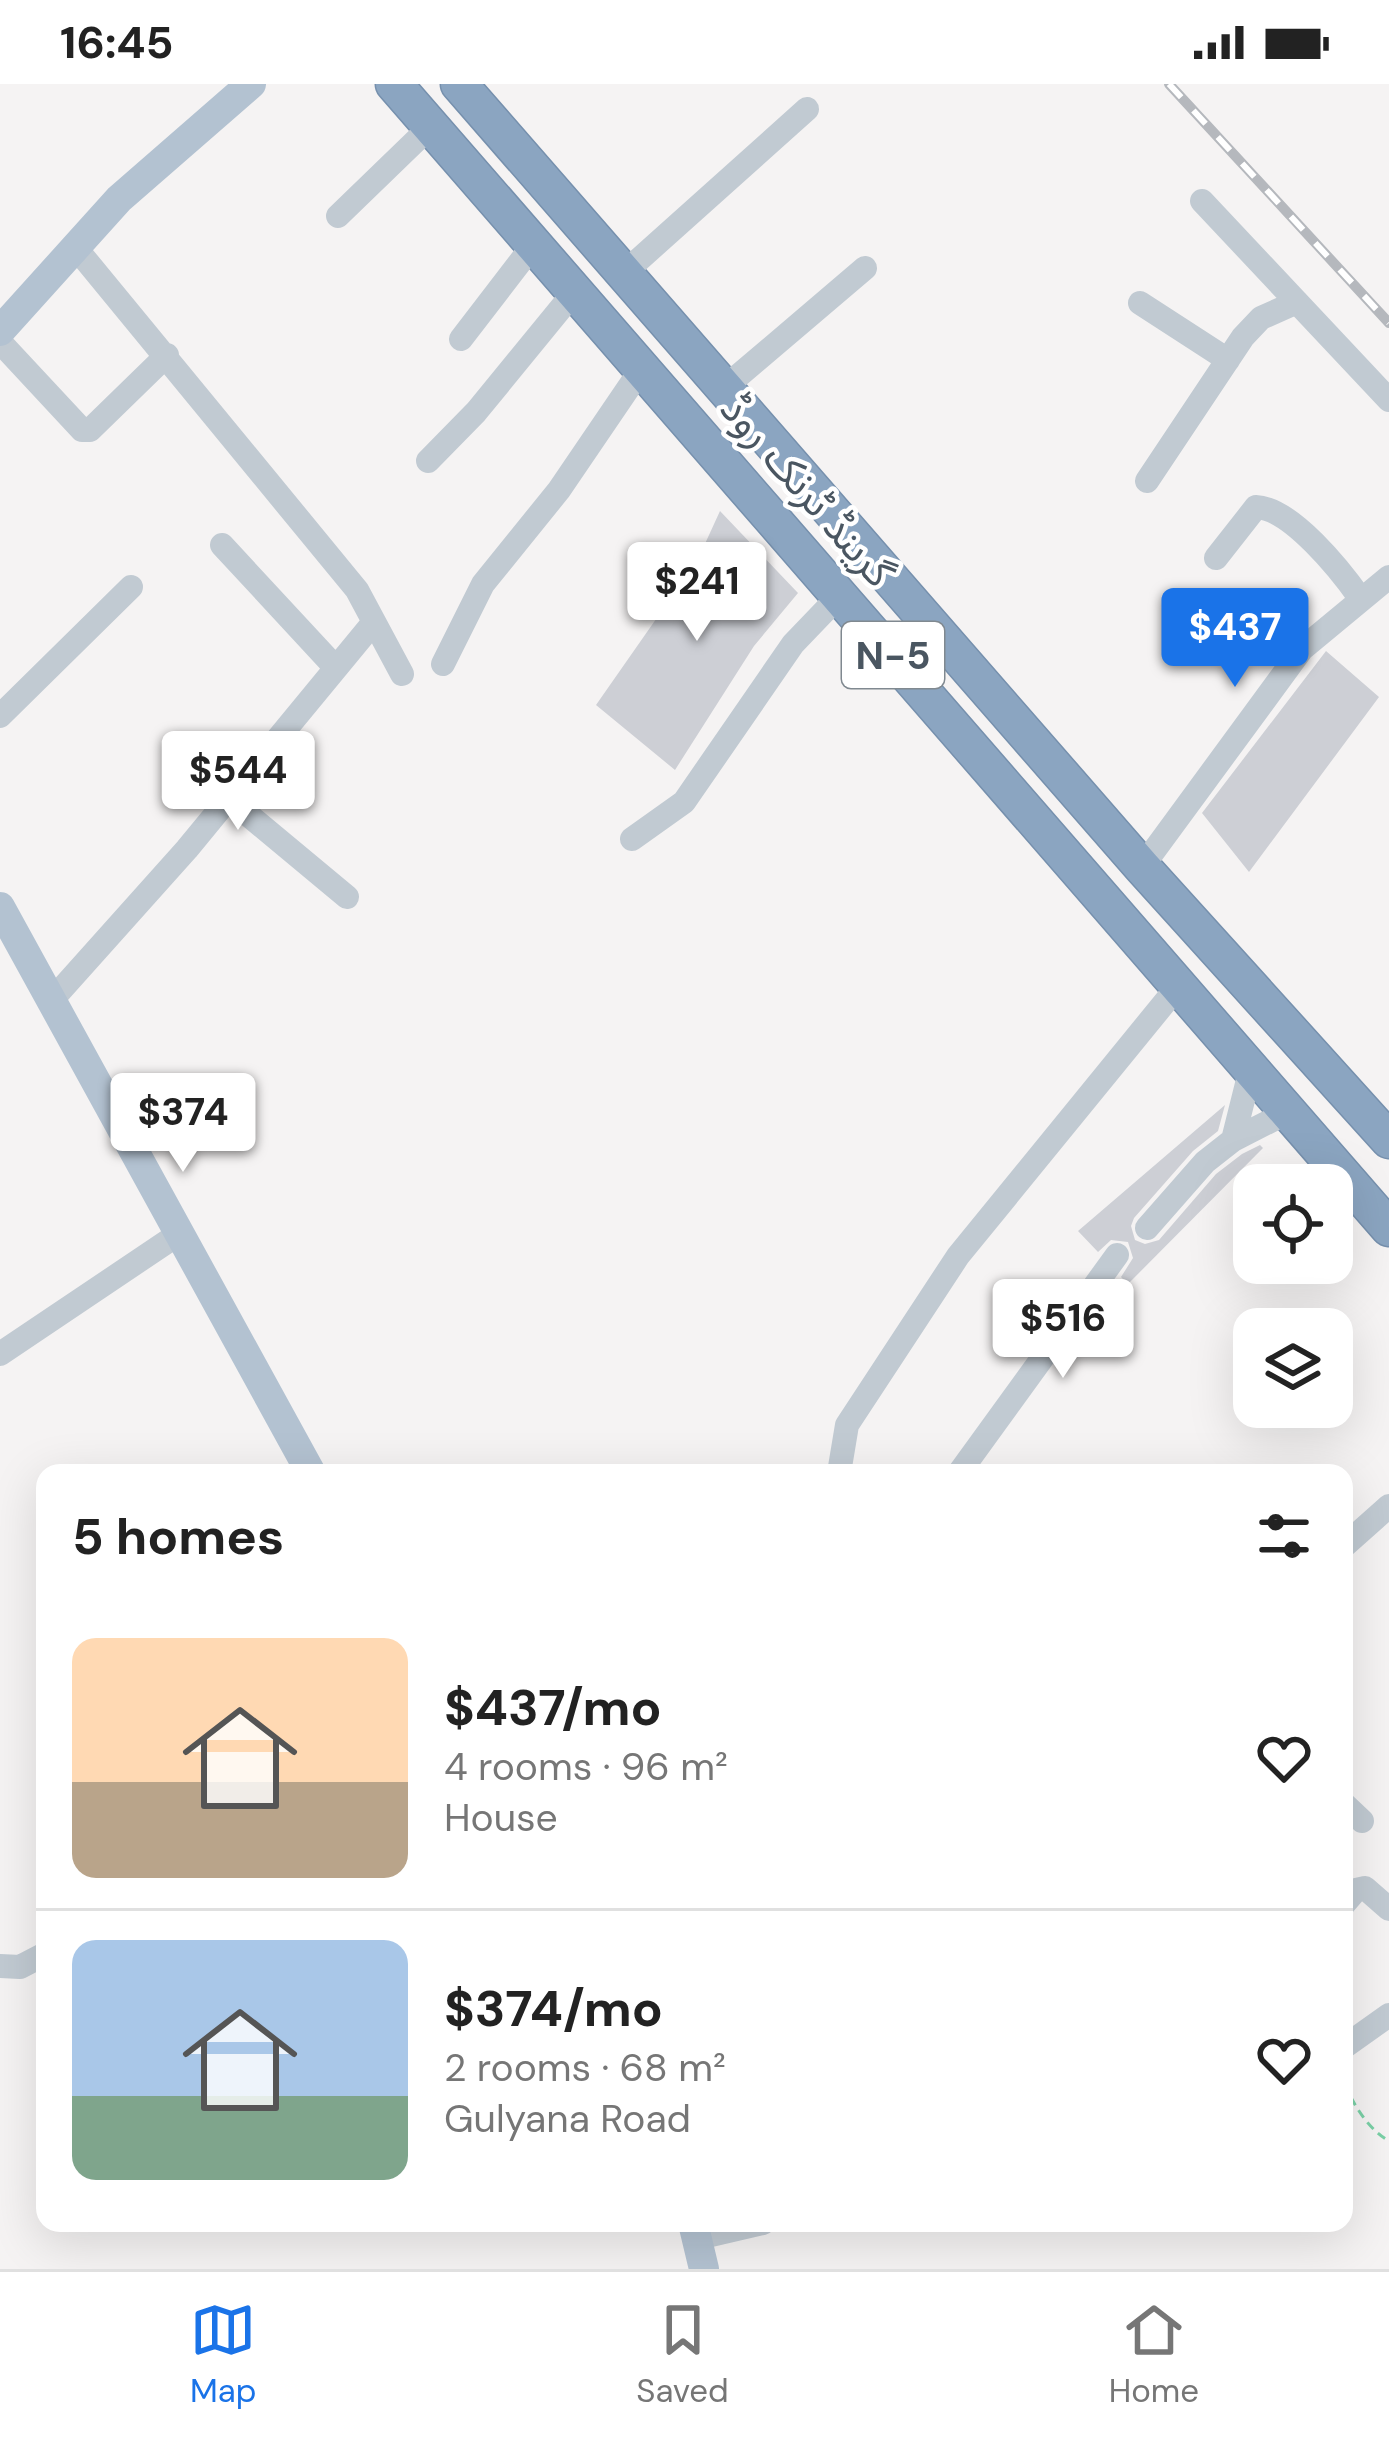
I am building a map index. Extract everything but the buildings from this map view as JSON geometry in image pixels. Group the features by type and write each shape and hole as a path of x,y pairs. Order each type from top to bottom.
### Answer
{"highway":[{"name":"گرینڈ ٹرنک روڈ","path":"394,84 1389,1228"},
{"name":"گرینڈ ٹرنک روڈ","path":"472,89 724,388 1142,867 1389,1140"},
{"path":"1106,900 1142,867"}],"main road":[{"path":"0,331 119,199 251,84"},
{"path":"0,907 306,1464"},
{"path":"695,2232 704,2269"}],"street":[{"path":"624,272 808,109"},
{"path":"338,216 431,126"},
{"path":"1202,201 1389,400"},
{"path":"461,339 534,244"},
{"path":"76,247 357,590 402,674"},
{"path":"724,388 865,268"},
{"path":"428,461 476,412 575,291"},
{"path":"1147,481 1261,318 1298,302"},
{"path":"1140,303 1228,360"},
{"path":"0,342 82,430 90,430 167,355"},
{"path":"443,664 483,584 559,490 642,368"},
{"path":"1216,558 1256,507 1266,507 1310,539 1360,598"},
{"path":"222,545 335,667"},
{"path":"1142,867 1302,649 1389,577"},
{"path":"0,716 131,587"},
{"path":"632,839 684,802 793,644 840,595"},
{"path":"51,1001 374,622"},
{"path":"228,798 347,897"},
{"path":"841,1464 848,1425 945,1275 1179,985"},
{"path":"1233,1140 1251,1069"},
{"path":"1147,1228 1205,1162 1233,1140 1288,1112"},
{"path":"0,1354 178,1235"},
{"path":"966,1464 1118,1255"},
{"path":"1353,1538 1389,1506"},
{"path":"1353,1894 1365,1888 1389,1910"},
{"path":"0,1966 20,1967 36,1959"},
{"path":"1353,2041 1389,2015"}],"path":[{"path":"1353,2101 1377,2134 1389,2141"}],"railway":[{"path":"1169,84 1389,323"}]}
